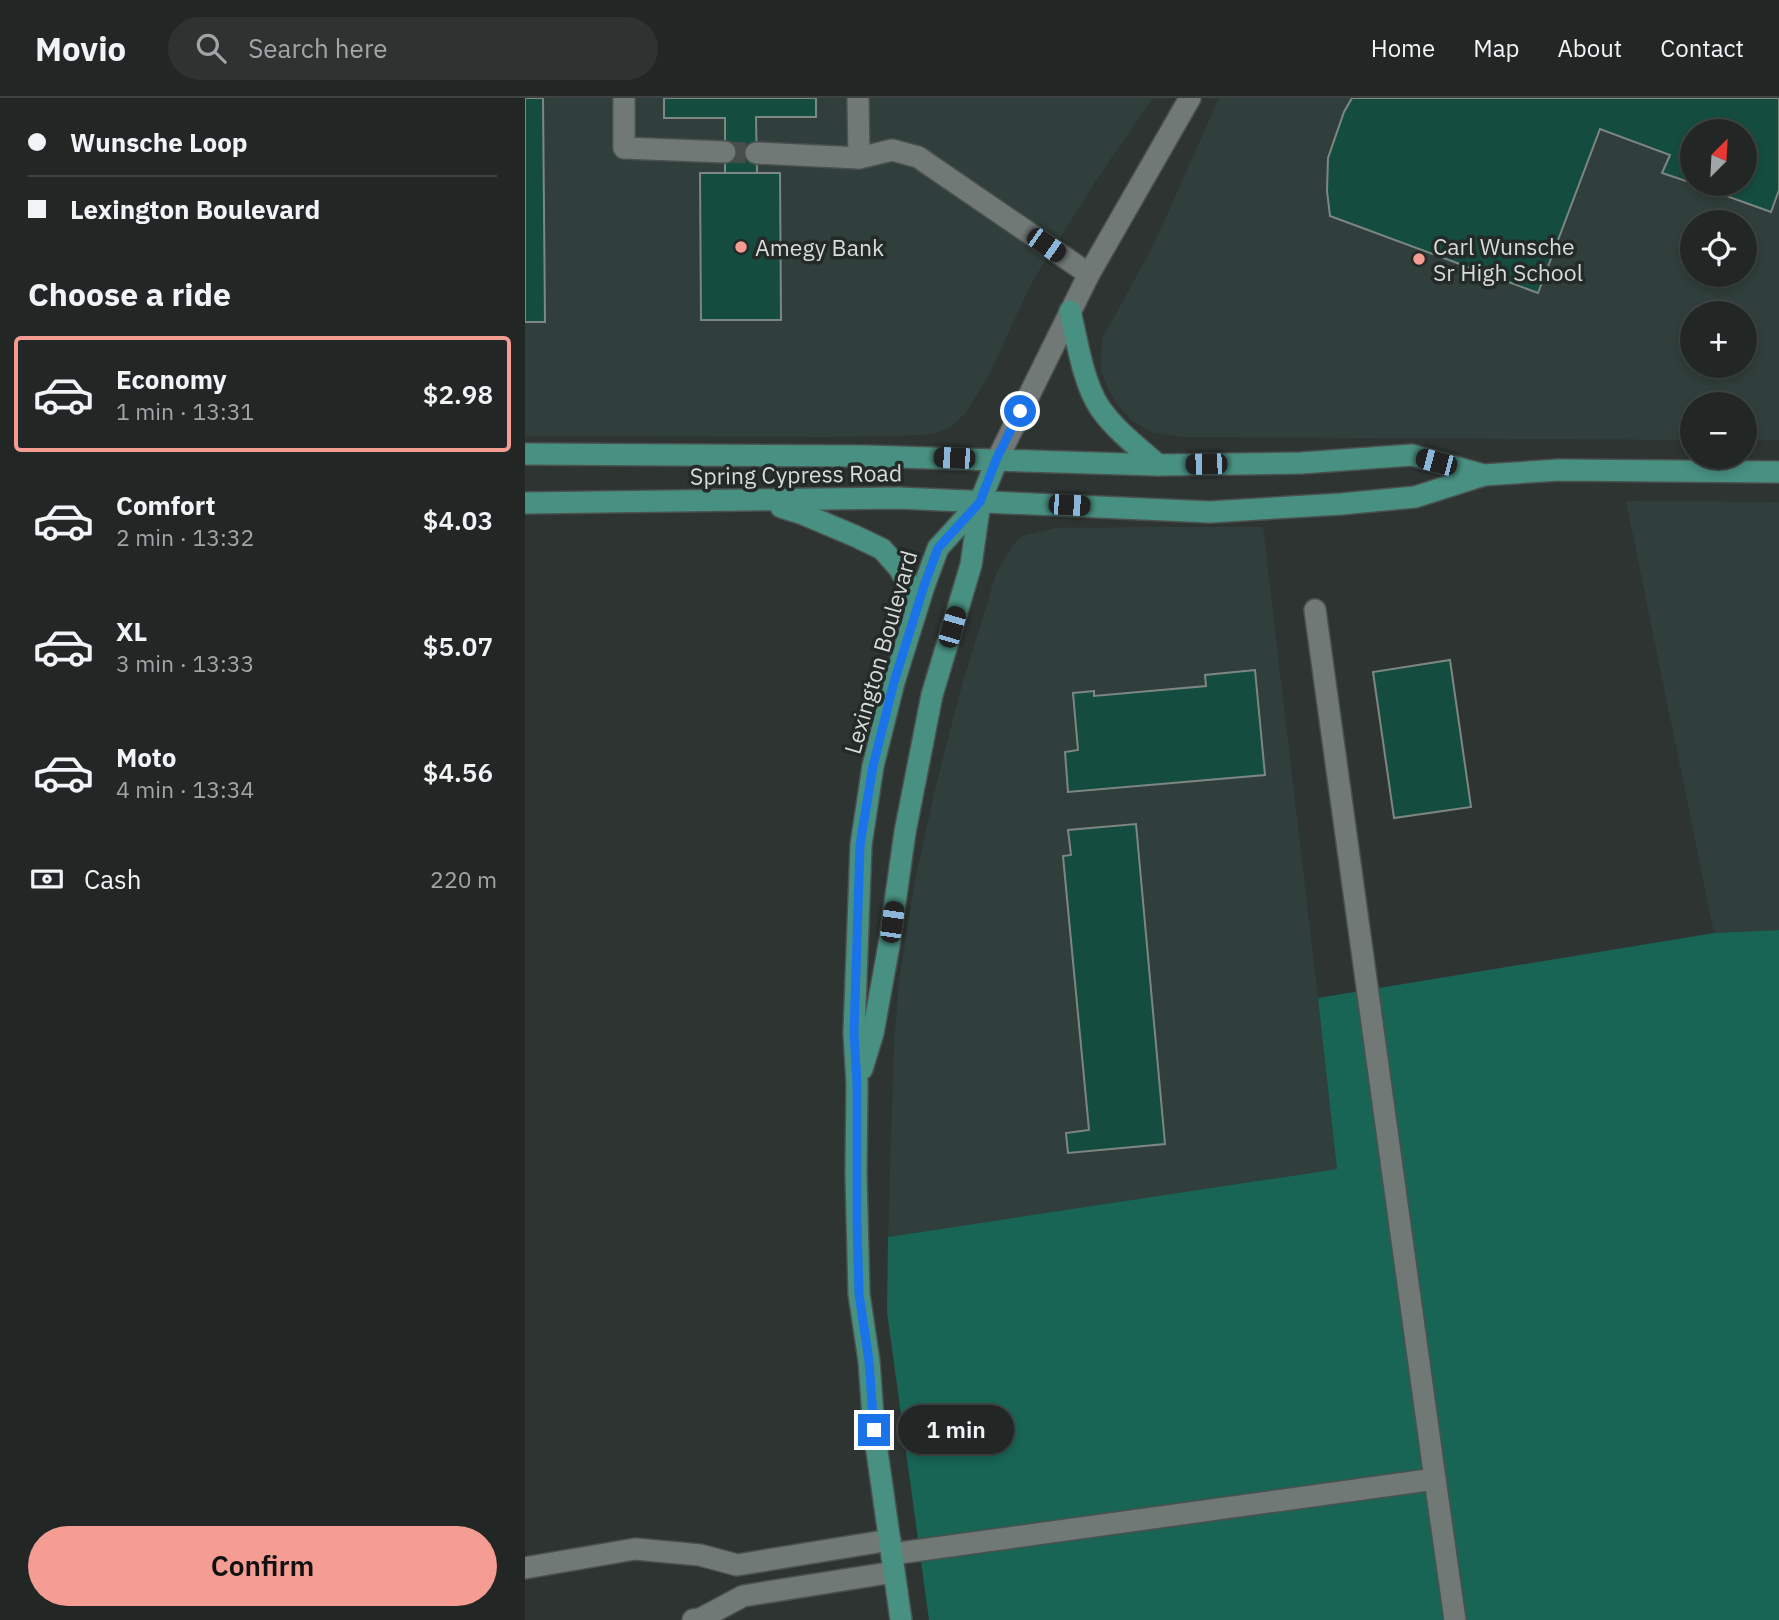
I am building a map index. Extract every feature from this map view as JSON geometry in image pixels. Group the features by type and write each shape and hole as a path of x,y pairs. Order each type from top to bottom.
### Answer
{"main road":[{"path":"1070,311 1086,376 1099,407 1118,430 1159,465"},
{"name":"Spring Cypress Road","path":"525,454 866,456 1159,465 1301,463 1412,455 1484,475"},
{"name":"Lexington Boulevard","path":"857,1084 873,1033 905,831 932,695 971,565 980,502 996,460"},
{"name":"Spring Cypress Road","path":"525,503 898,498 1221,511 1415,497 1484,475 1559,470 1779,472"},
{"path":"762,501 803,514 882,550 899,568 910,587 916,612"},
{"name":"Lexington Boulevard","path":"901,1620 874,1430 869,1361 859,1294 854,1033 860,845 873,766 894,682 938,548 980,502"}],"street":[{"path":"624,98 624,148 725,152"},
{"path":"858,98 859,158"},
{"path":"996,460 1089,274 1190,98"},
{"path":"756,153 859,158 892,150 918,157 1089,274"},
{"path":"1315,610 1455,1620"},
{"path":"525,1568 635,1549 700,1555 737,1565 892,1555 1434,1479"},
{"path":"692,1620 701,1619 743,1596 892,1555"},
{"path":"737,1565 743,1596"}],"shaded area":[{"path":"525,98 1153,98 1099,176 1032,282 988,377 965,414 949,428 934,434 825,437 525,436"},
{"name":"Carl Wunsche Sr High School","path":"1219,98 1779,98 1779,440 1757,440 1757,392 1680,392 1680,440 1180,437 1151,432 1131,420 1118,405 1101,371 1102,339 1154,244"},
{"path":"1626,501 1779,502 1779,930 1714,933"},
{"path":"1263,527 1338,1169 888,1237 894,1044 899,981 914,886 960,692 996,574 1012,546 1022,536 1055,528"}],"green space":[{"path":"1779,930 1779,1620 929,1620 887,1312 888,1237 1337,1169 1318,998 1714,933"}],"building":[{"path":"525,98 543,98 545,322 525,322"},
{"path":"664,98 816,98 816,117 756,117 757,173 725,173 725,118 664,118"},
{"path":"1352,98 1779,98 1779,190 1771,212 1726,196 1757,196 1757,119 1680,119 1680,179 1662,173 1670,155 1600,129 1538,293 1330,216 1327,191 1328,158 1344,112"},
{"name":"Amegy Bank","path":"700,173 780,173 781,320 701,320"},
{"path":"1450,660 1471,807 1394,818 1373,672"},
{"path":"1255,670 1265,775 1068,792 1065,752 1078,750 1073,693 1094,691 1094,696 1206,686 1205,675"},
{"path":"1136,824 1165,1144 1068,1153 1066,1133 1089,1130 1063,856 1071,855 1068,830"}],"tunnel":[{"path":"725,152 756,153"}],"place":[{"name":"Amegy Bank","path":"741,247"},
{"name":"Carl Wunsche Sr High School","path":"1419,259"}],"route":[{"path":"874,1430 869,1361 859,1294 857,1222 857,1084 854,1033 860,845 873,766 894,682 938,548 980,502 996,460 1020,411"}]}
